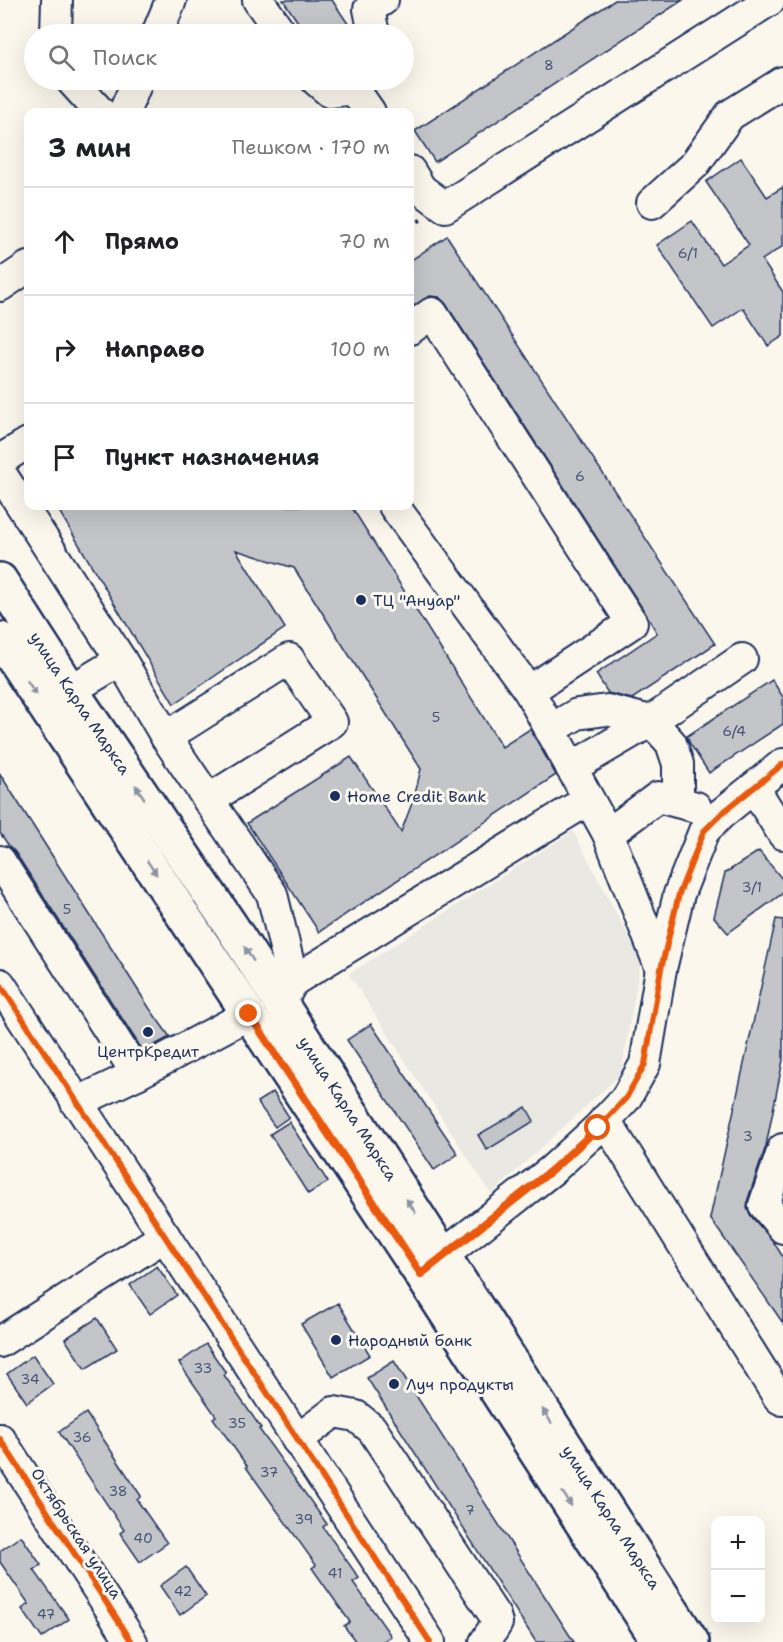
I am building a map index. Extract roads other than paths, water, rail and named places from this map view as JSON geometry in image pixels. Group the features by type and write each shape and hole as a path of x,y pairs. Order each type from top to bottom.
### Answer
{"main road":[{"name":"улица Карла Маркса","path":"0,580 71,690 287,992 432,1264 659,1642"},
{"name":"улица Карла Маркса","path":"0,639 249,1014 432,1264 692,1642"}],"street":[{"path":"57,0 57,24"},
{"path":"160,24 171,0"},
{"path":"258,0 275,24"},
{"path":"373,24 369,9 383,0"},
{"path":"414,178 421,189 445,207 770,0"},
{"path":"652,203 694,165 730,115 783,82"},
{"path":"80,90 96,108"},
{"path":"126,108 134,90"},
{"path":"328,90 362,94"},
{"path":"0,286 24,270"},
{"path":"414,326 432,314 632,623 529,691"},
{"path":"0,460 24,445"},
{"path":"0,472 24,509"},
{"path":"24,510 121,660 166,737 272,894 287,992 588,800"},
{"path":"397,510 529,691 608,834 661,969"},
{"path":"166,737 290,659 332,722 208,800"},
{"path":"571,768 651,721 742,659"},
{"path":"71,690 121,660"},
{"path":"550,730 577,714 607,710 651,721 670,743 678,764 678,802"},
{"path":"432,1264 552,1170 626,1098 645,1064 661,969 682,882 704,831 721,814 783,764"},
{"path":"754,788 783,834"},
{"path":"608,834 658,797 721,814"},
{"path":"0,861 137,1074"},
{"path":"0,984 430,1642"},
{"path":"76,1103 137,1074 249,1014"},
{"path":"605,1120 779,1398 783,1400"},
{"path":"783,1149 764,1205 783,1228"},
{"path":"0,1342 165,1236"},
{"path":"297,1440 334,1412 356,1416 372,1429 495,1616 498,1636"},
{"name":"Октябрьская улица","path":"0,1439 132,1642"}],"place":[{"name":"ТЦ \"Ануар\"","path":"361,600"},
{"name":"Home Credit Bank","path":"335,796"},
{"name":"ЦентрКредит","path":"148,1032"},
{"name":"Народный банк","path":"336,1340"},
{"name":"Луч продукты","path":"394,1384"}]}
